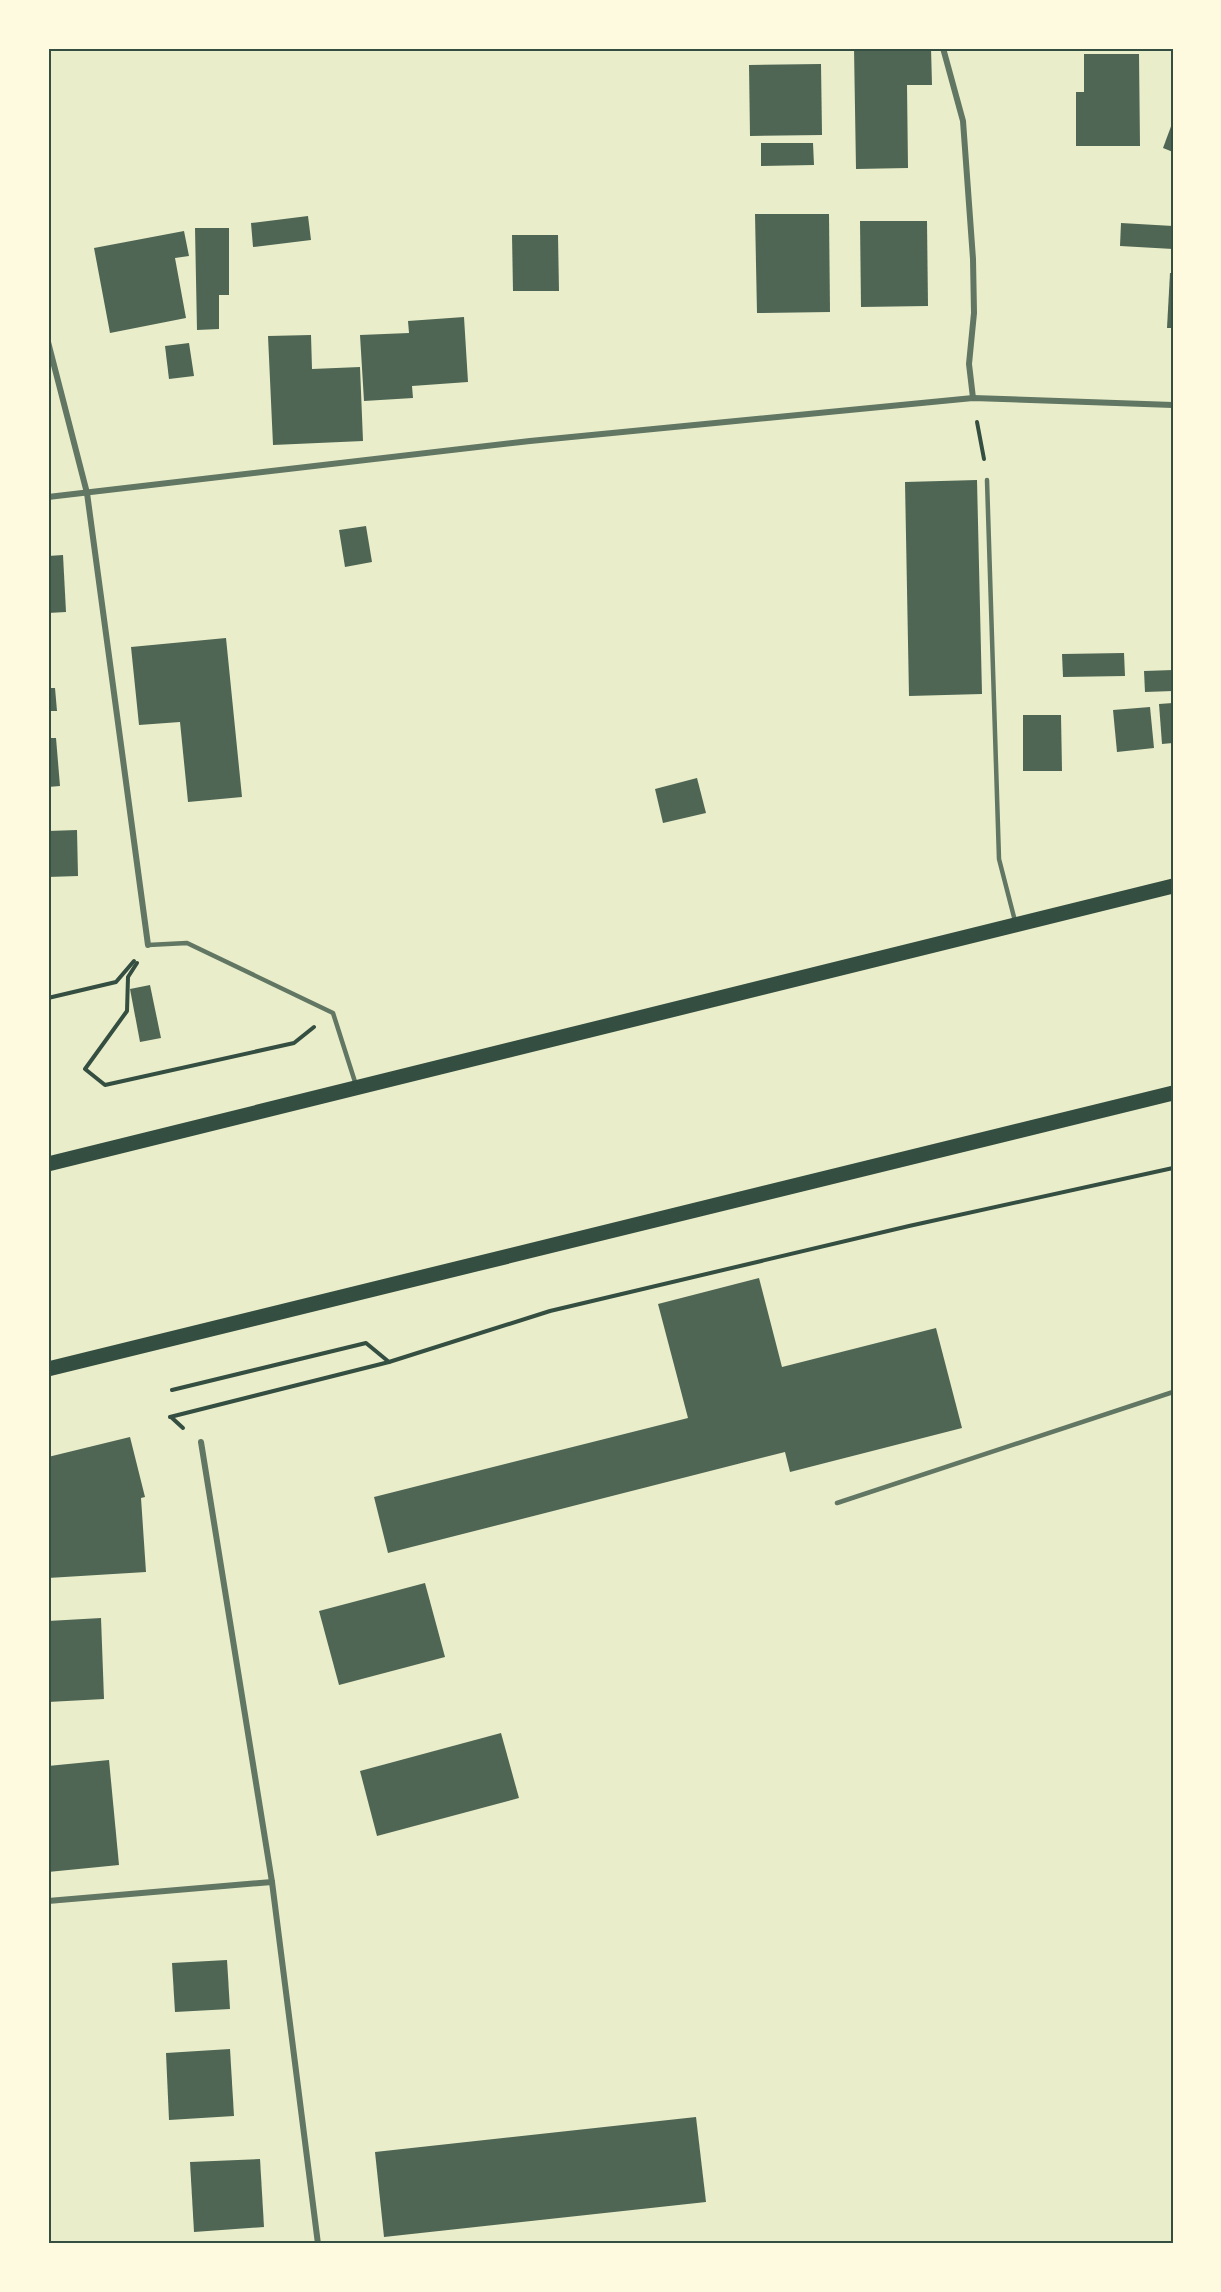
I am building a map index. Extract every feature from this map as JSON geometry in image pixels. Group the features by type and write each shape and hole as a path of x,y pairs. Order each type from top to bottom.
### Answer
{"main road":[{"path":"48,1164 1173,886"},
{"path":"48,1369 1173,1093"}],"street":[{"path":"943,48 963,121 973,259 974,313 969,364 973,398"},
{"path":"48,342 87,493 148,945"},
{"path":"48,497 530,441 973,398 1173,405"},
{"path":"201,1442 272,1881 318,2244"},
{"path":"48,1901 272,1881"}],"lane":[{"path":"987,480 999,859 1016,924"},
{"path":"148,945 187,943 333,1013 357,1088"},
{"path":"837,1503 1173,1392"}],"path":[{"path":"973,398 987,480"},
{"path":"48,998 116,982 148,945"},
{"path":"148,945 128,977 127,1011 85,1069 105,1085 294,1043"},
{"path":"170,1417 389,1362 550,1311 897,1229 1173,1168"},
{"path":"172,1390 366,1343 389,1362"}],"building":[{"path":"854,48 931,48 932,85 907,85 908,168 856,169"},
{"path":"1084,54 1139,54 1140,146 1076,146 1076,92 1084,92"},
{"path":"821,64 822,135 750,136 749,65"},
{"path":"1173,121 1173,152 1163,148"},
{"path":"761,143 813,143 814,165 761,166"},
{"path":"755,214 829,214 830,312 757,313"},
{"path":"308,216 311,240 253,247 251,223"},
{"path":"860,221 927,221 928,306 861,307"},
{"path":"1121,223 1173,226 1173,249 1120,246"},
{"path":"195,228 229,228 229,295 219,295 219,329 197,330"},
{"path":"184,231 189,256 175,258 186,318 110,333 94,248"},
{"path":"512,235 558,235 559,291 513,291"},
{"path":"1170,273 1173,273 1173,328 1167,328"},
{"path":"464,317 468,382 412,386 413,398 364,401 360,335 409,333 408,321"},
{"path":"311,335 312,369 360,367 363,441 273,445 268,336"},
{"path":"189,343 194,376 169,379 165,346"},
{"path":"977,480 982,694 909,696 905,482"},
{"path":"366,526 372,562 345,567 339,530"},
{"path":"63,555 66,612 48,613 48,556"},
{"path":"226,638 242,797 188,802 180,722 139,725 131,647"},
{"path":"1124,653 1125,676 1063,677 1062,654"},
{"path":"1173,670 1173,691 1145,692 1144,671"},
{"path":"48,688 55,688 57,711 48,711"},
{"path":"1173,703 1173,743 1162,744 1159,704"},
{"path":"1150,707 1154,748 1117,752 1113,710"},
{"path":"1023,715 1061,715 1062,771 1023,771"},
{"path":"48,738 56,738 60,786 48,787"},
{"path":"697,778 706,813 663,823 655,789"},
{"path":"77,830 78,876 48,877 48,831"},
{"path":"150,985 161,1038 140,1042 130,989"},
{"path":"759,1278 782,1367 936,1328 962,1428 790,1472 785,1452 388,1553 374,1497 688,1418 658,1304"},
{"path":"130,1437 145,1497 141,1498 146,1572 48,1578 48,1457"},
{"path":"425,1583 445,1657 339,1685 319,1611"},
{"path":"101,1618 104,1699 48,1702 48,1621"},
{"path":"501,1733 519,1798 377,1836 360,1771"},
{"path":"109,1760 119,1865 48,1872 48,1766"},
{"path":"227,1960 230,2009 175,2012 172,1963"},
{"path":"230,2049 234,2116 169,2120 166,2053"},
{"path":"696,2117 706,2202 384,2237 375,2152"},
{"path":"260,2159 264,2227 194,2232 190,2162"}]}
